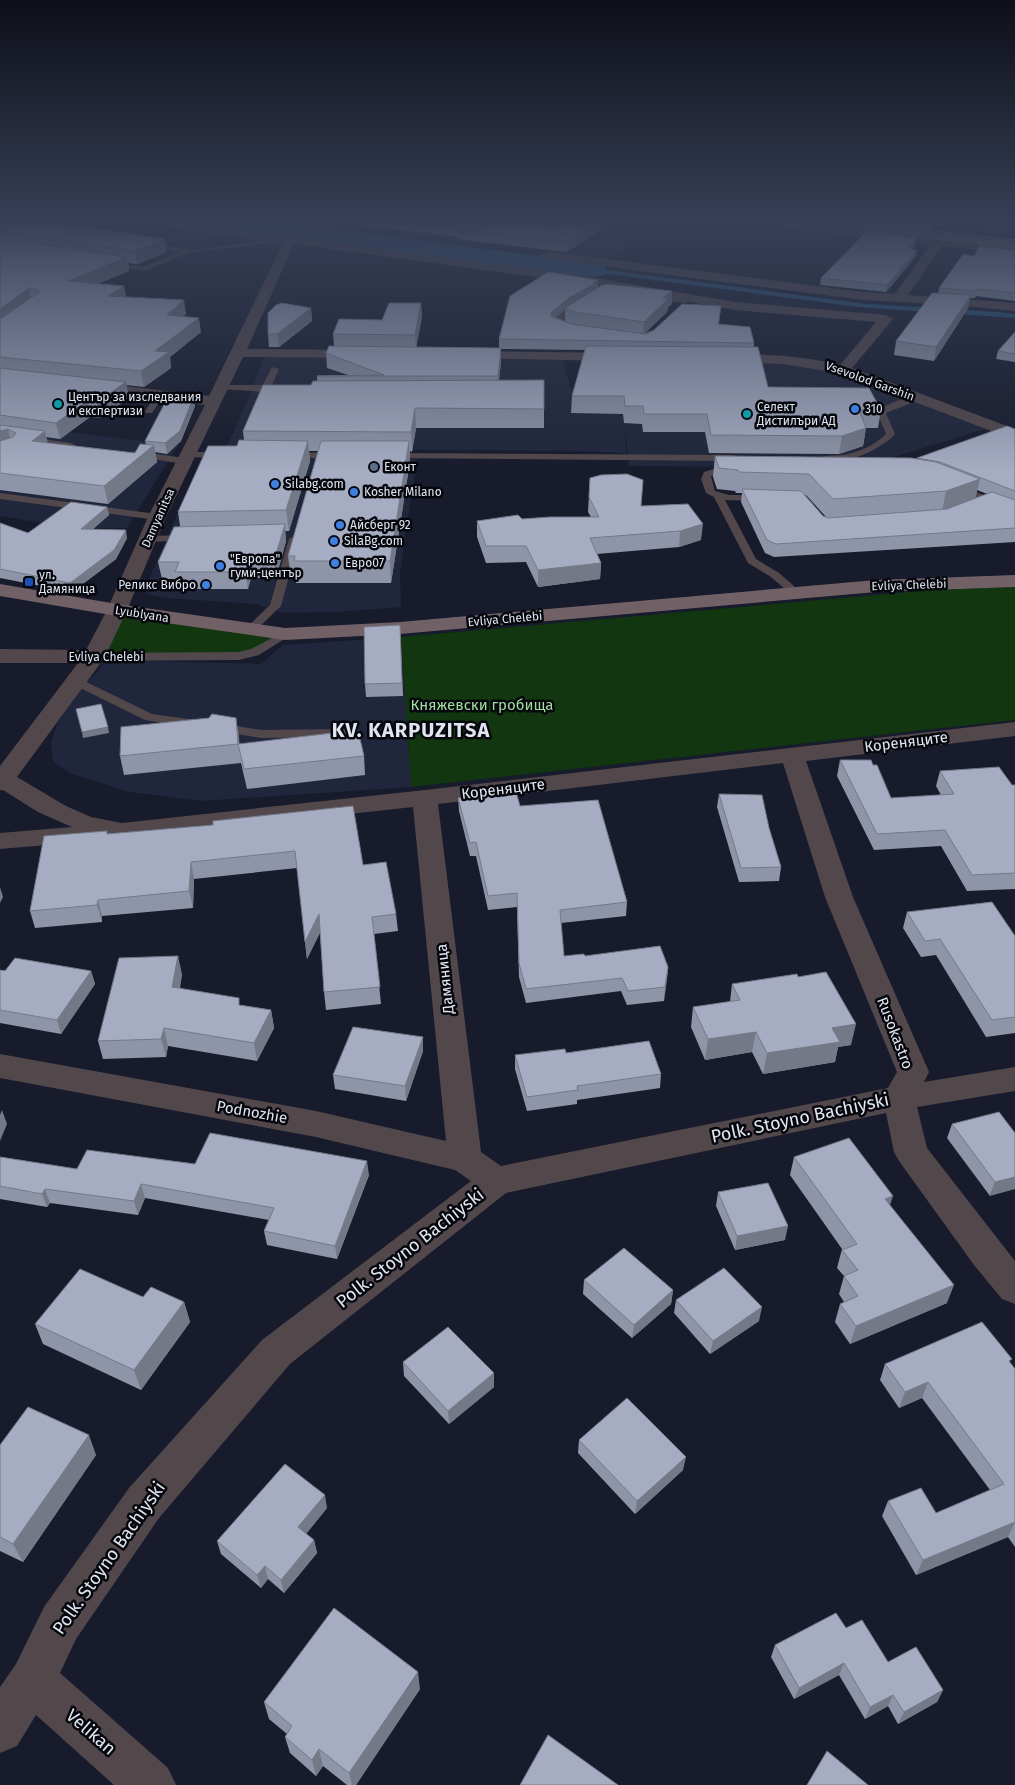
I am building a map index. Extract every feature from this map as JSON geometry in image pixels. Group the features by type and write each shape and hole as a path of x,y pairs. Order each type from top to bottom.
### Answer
{"street":[{"name":"Damyanitsa","path":"2,780 94,657 118,610 157,517 261,304"},
{"path":"721,304 795,312 886,318 843,370"},
{"path":"988,304 1015,307"},
{"path":"238,353 374,354"},
{"path":"448,355 632,357"},
{"name":"Vsevolod Garshin","path":"710,358 787,359 813,362 843,370 1015,435"},
{"path":"76,385 160,394 217,394"},
{"name":"Evliya Chelebi","path":"285,634 400,628 876,586 1015,582"},
{"name":"Lyublyana","path":"0,590 118,610 285,634"},
{"name":"Evliya Chelebi","path":"0,656 94,657"},
{"name":"Кореняците","path":"2,780 27,796 78,821 122,831 425,798 1015,729"},
{"name":"Rusokastro","path":"792,754 839,897 913,1072 899,1098"},
{"name":"Дамяница","path":"425,798 465,1159"},
{"path":"0,841 122,831"},
{"name":"Podnozhie","path":"0,1066 316,1124 465,1159 496,1181"},
{"name":"Polk. Stoyno Bachiyski","path":"0,1729 32,1680 60,1623 144,1503 276,1352 496,1181 899,1098 1015,1079"},
{"path":"899,1098 911,1152 987,1254 1015,1288"},
{"name":"Velikan","path":"32,1680 151,1785"}],"lane":[{"path":"580,330 563,327 556,323 560,318 581,304"},
{"path":"679,308 683,304"},
{"path":"266,388 276,369"},
{"path":"217,394 266,388 289,393"},
{"path":"149,410 160,394"},
{"path":"811,459 840,459 882,444 891,434 881,412 894,405 916,398"},
{"path":"1,437 80,447"},
{"path":"127,453 186,458 237,455"},
{"path":"277,455 347,456"},
{"path":"313,470 317,456"},
{"path":"376,456 743,458"},
{"path":"747,471 717,471 707,474 706,479 711,493 718,496 775,498"},
{"path":"952,485 1015,510"},
{"path":"0,496 157,517"},
{"path":"718,496 752,561 775,575 796,593"},
{"path":"0,507 32,500"},
{"path":"970,506 988,500"},
{"path":"250,630 275,606 293,533"},
{"path":"148,539 204,538"},
{"name":"Evliya Chelebi","path":"94,657 239,656 255,652 285,634"},
{"path":"76,681 149,717 261,734 354,733"}],"shaded area":[{"path":"264,356 563,360 570,388 621,400 704,362 792,364 839,373 985,429 894,457 920,468 629,466 625,429 626,453 226,448 247,402"},
{"path":"0,424 178,445 127,528 73,528 0,516"},
{"path":"202,457 417,459 400,572 401,607 337,612 283,613 256,604 166,598 150,595 144,591"},
{"path":"401,637 411,787 201,801 130,792 72,774 53,762 51,743 57,725 78,690 97,673 106,660 261,664 283,645"}],"green space":[{"name":"Княжевски гробища","path":"1015,587 1015,720 411,787 401,637 933,590"},
{"path":"117,610 285,634 247,654 94,657"}],"water":[{"path":"839,304 872,304 997,312 1015,314 1015,318"}],"building":[{"path":"21,304 179,304 167,315 199,318 155,351 169,352 141,371 0,357 0,319"},
{"path":"290,304 311,308 277,334 268,334 268,313 276,305"},
{"path":"388,304 421,304 415,335 333,334 339,319 382,320"},
{"path":"508,304 561,304 551,313 551,316 571,324 646,334 653,331 682,304 688,304 721,306 718,324 750,327 754,343 499,339"},
{"path":"571,304 662,304 644,322 574,312 565,308"},
{"path":"924,304 965,304 936,347 896,341"},
{"path":"1015,332 1015,354 998,351"},
{"path":"329,346 501,348 498,376 317,376 384,375 326,353"},
{"path":"586,346 758,347 768,387 869,388 881,410 859,410 866,428 842,436 711,435 707,414 644,414 643,406 625,406 624,396 572,396"},
{"path":"0,368 126,382 97,402 87,401 56,423 0,415"},
{"path":"544,380 544,409 415,408 411,432 243,431 263,385 311,385 313,381"},
{"path":"169,395 194,396 180,431 165,443 145,441"},
{"path":"0,425 45,431 32,441 135,453 140,444 154,445 104,486 0,473 0,441 13,437 16,433 8,429 0,431"},
{"path":"1007,426 1015,429 1015,491 940,462 917,458"},
{"path":"239,440 308,441 286,510 178,512 208,446 237,446"},
{"path":"321,441 409,441 390,561 294,561 295,556 288,556"},
{"path":"715,456 911,458 936,462 980,479 946,491 833,499 809,474 739,472 738,470 719,468"},
{"path":"627,474 643,480 641,506 688,504 703,524 680,531 590,538 601,563 538,570 526,546 486,546 477,521 518,515 522,519 599,517 589,497 590,478 601,475"},
{"path":"742,489 801,491 823,516 828,518 947,509 992,492 1015,500 1015,528 776,544 767,540"},
{"path":"71,502 107,507 81,529 126,530 114,550 70,583 0,569 0,523 28,533"},
{"path":"285,524 274,561 248,561 245,572 175,572 179,562 158,562 174,527"},
{"path":"400,625 402,683 365,684 364,627"},
{"path":"101,704 108,727 82,732 76,709"},
{"path":"212,714 236,718 238,744 120,756 121,727 209,718"},
{"path":"358,730 364,756 244,769 238,744"},
{"path":"840,760 871,760 873,765 877,765 891,798 954,794 940,771 999,767 1012,785 1015,785 1015,873 972,875 945,830 877,834"},
{"path":"516,792 520,806 598,800 627,902 560,910 564,956 584,954 585,956 660,946 668,967 665,987 628,991 622,978 526,989 519,963 517,893 488,896 476,842 470,843 458,798"},
{"path":"719,794 762,795 769,828 781,867 741,868"},
{"path":"353,806 363,865 386,862 396,914 372,917 380,987 324,992 319,914 305,942 295,851 191,862 189,891 98,900 97,905 30,911 44,836 107,831 107,834 213,825 213,821"},
{"path":"992,902 1015,936 1015,1017 992,1020 940,939 925,941 907,912"},
{"path":"178,956 172,987 239,998 239,1005 271,1010 254,1043 164,1028 161,1039 98,1041 119,958"},
{"path":"15,958 91,971 57,1020 0,1010 0,970 5,971"},
{"path":"826,972 856,1024 832,1028 840,1042 767,1053 756,1032 708,1039 693,1007 740,1000 732,984 797,974 798,977"},
{"path":"353,1027 423,1037 405,1086 333,1075"},
{"path":"649,1041 661,1074 577,1086 578,1090 527,1097 515,1055 565,1049 566,1053"},
{"path":"999,1112 1015,1133 1015,1177 995,1182 952,1124"},
{"path":"210,1133 367,1161 335,1246 264,1231 274,1208 141,1184 134,1201 45,1189 42,1194 0,1186 0,1157 77,1169 87,1150 195,1164"},
{"path":"849,1138 893,1196 885,1199 954,1285 856,1326 840,1304 858,1296 844,1276 858,1270 842,1250 857,1244 794,1157"},
{"path":"768,1183 788,1226 737,1236 718,1192"},
{"path":"624,1248 673,1290 634,1325 584,1280"},
{"path":"724,1268 762,1307 713,1341 676,1300"},
{"path":"80,1269 143,1297 151,1287 184,1302 134,1370 35,1324"},
{"path":"982,1322 1012,1359 1009,1361 1015,1369 1015,1522 923,1560 888,1501 921,1488 936,1513 1004,1484 928,1382 905,1392 885,1364"},
{"path":"448,1327 494,1373 448,1411 403,1362"},
{"path":"627,1398 686,1457 637,1501 579,1440"},
{"path":"28,1407 89,1435 13,1544 0,1537 0,1445"},
{"path":"285,1464 325,1495 298,1527 314,1540 281,1580 265,1566 257,1575 217,1541"},
{"path":"334,1608 418,1672 349,1773 319,1749 312,1760 285,1737 292,1726 264,1702"},
{"path":"836,1613 846,1628 862,1620 888,1662 916,1647 943,1690 904,1712 893,1695 870,1707 844,1663 799,1688 775,1645"},
{"path":"548,1735 618,1785 520,1785"},
{"path":"827,1751 868,1785 807,1785"}],"place":[{"name":"Център за изследвания и експертизи","path":"58,404"},
{"name":"310","path":"855,409"},
{"name":"Селект Дистилъри АД","path":"747,414"},
{"name":"Еконт","path":"374,467"},
{"name":"Silabg.com","path":"275,484"},
{"name":"Kosher Milano","path":"354,492"},
{"name":"Айсберг 92","path":"340,525"},
{"name":"SilaBg.com","path":"334,541"},
{"name":"Евро07","path":"335,563"},
{"name":"\"Европа\" гуми-център","path":"220,566"},
{"name":"ул. Дамяница","path":"29,582"},
{"name":"Реликс Вибро","path":"206,585"}],"district":[{"name":"KV. KARPUZITSA","path":"411,730"}]}
